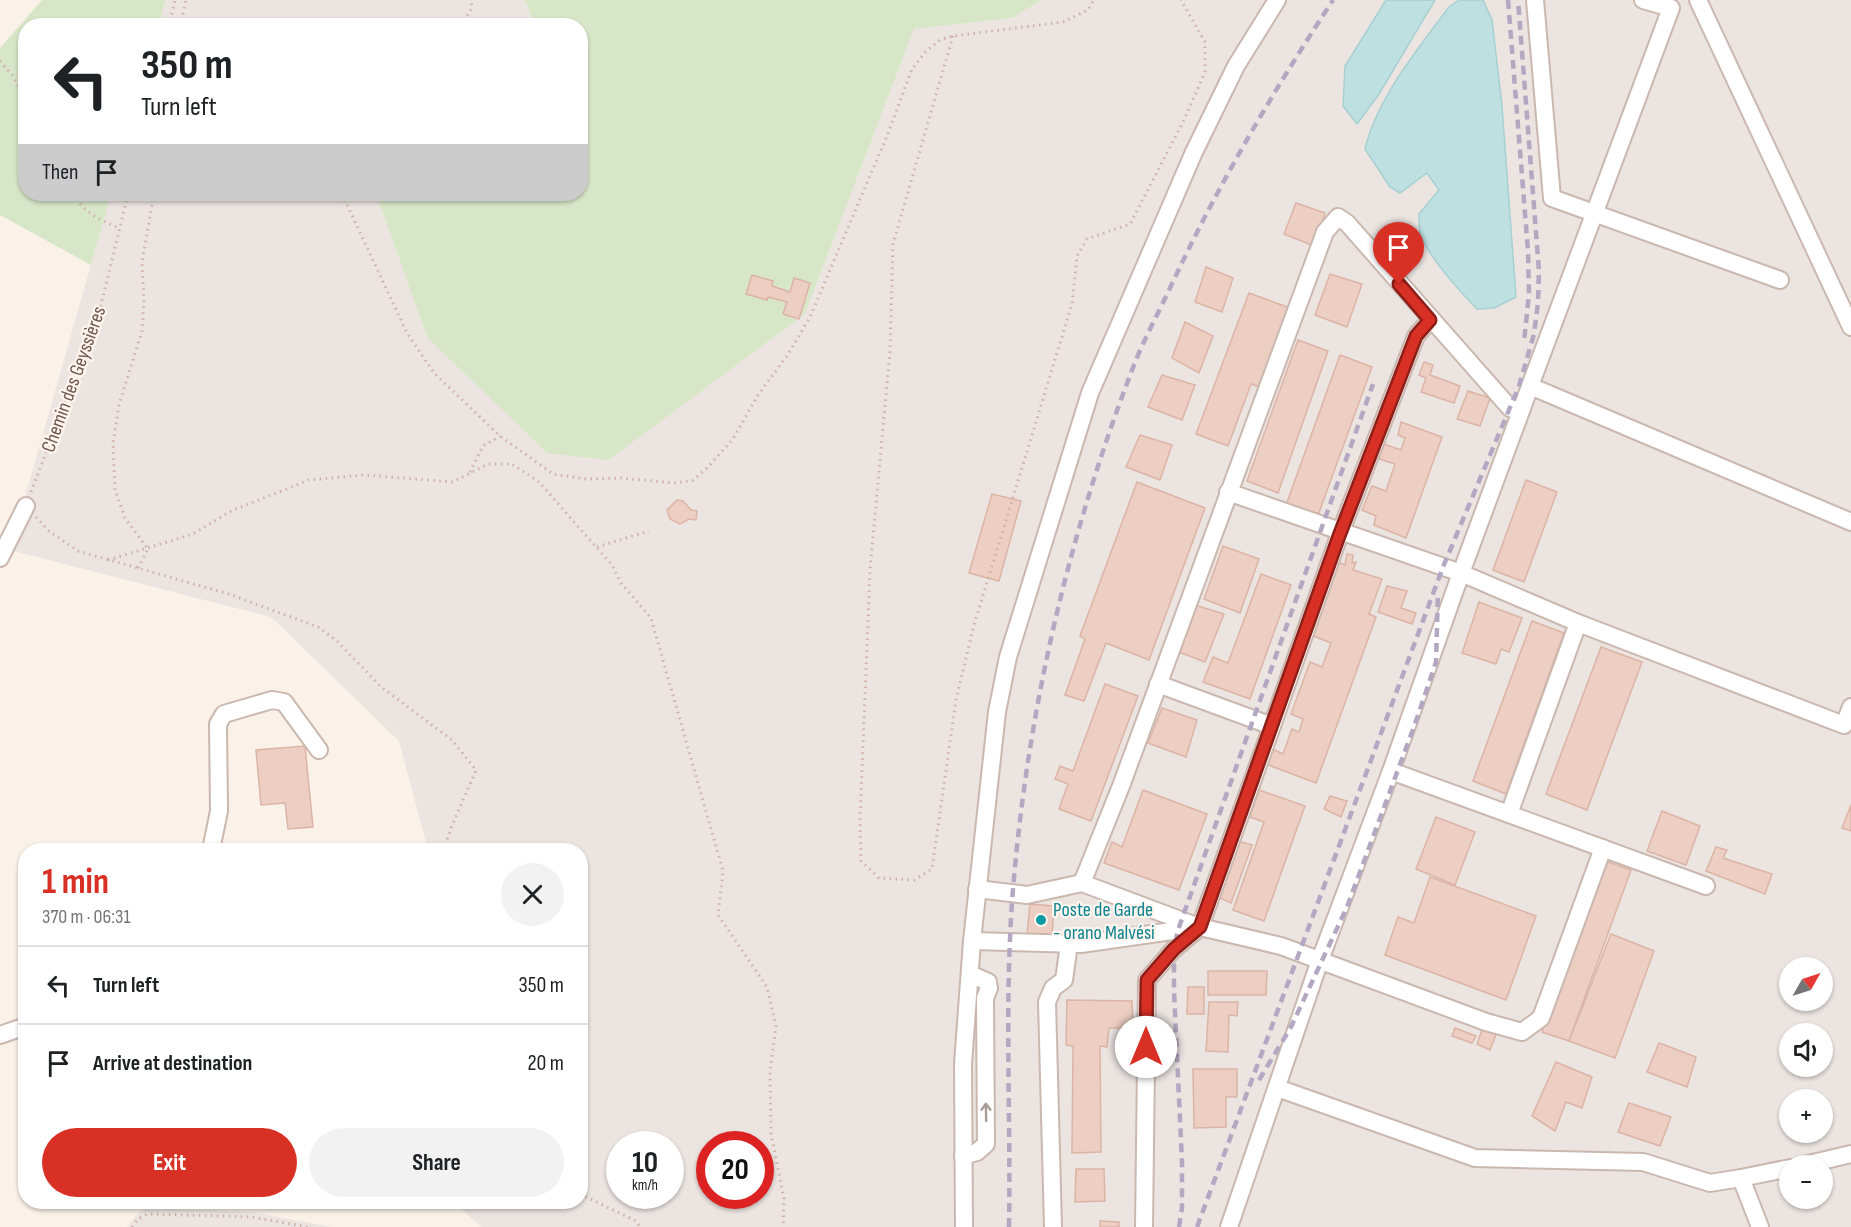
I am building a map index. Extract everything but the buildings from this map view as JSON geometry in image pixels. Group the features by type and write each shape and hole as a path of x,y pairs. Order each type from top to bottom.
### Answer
{"street":[{"path":"964,1227 963,1064 972,941 997,712 1008,657 1090,393 1194,152 1236,66 1277,0"},
{"path":"1534,0 1552,198 1780,280"},
{"path":"1229,1227 1320,960 1671,8 1643,0"},
{"path":"1698,0 1851,327"},
{"path":"1082,883 1325,232 1338,217 1347,223 1430,320 1510,408 1521,411"},
{"path":"1144,1227 1147,980 1174,949 1200,927 1341,531 1416,336 1430,320"},
{"path":"1530,386 1851,522"},
{"path":"1228,492 1461,573 1578,623 1844,725 1851,707"},
{"path":"0,558 26,506"},
{"path":"1509,814 1578,623"},
{"path":"1158,684 1272,726"},
{"path":"213,843 219,811 218,724 224,714 272,700 284,702 319,750"},
{"path":"1391,771 1706,886"},
{"path":"977,890 1027,895 1082,883 1200,927 1281,946 1486,1022 1522,1032 1541,1018 1603,848"},
{"path":"972,941 1069,944 1200,927"},
{"path":"1053,1227 1047,1002 1053,988 1064,980 1069,944"},
{"path":"963,1156 977,1152 986,1144 985,998 989,988 988,982 970,974"},
{"path":"0,1035 18,1029"},
{"path":"1283,1090 1475,1158 1643,1162 1710,1183 1779,1170"},
{"path":"1833,1158 1851,1154"},
{"path":"1740,1178 1760,1227"}],"path":[{"path":"171,18 175,0"},
{"path":"182,18 186,0"},
{"path":"465,18 471,8 471,0"},
{"path":"345,201 407,333 434,373 500,436 553,474 586,479 621,478 676,483 693,480 733,439 758,395 787,356 810,317 887,136 912,69 926,51 940,40 953,36 1063,22 1088,10 1094,0"},
{"path":"953,36 893,244 890,351 870,570 860,821 861,861 879,878 914,880 932,869 956,700 974,625 1072,304 1077,256 1087,239 1130,224 1184,120 1205,72 1204,42 1180,0"},
{"path":"0,61 18,86"},
{"path":"77,201 96,218 119,228"},
{"name":"Chemin des Geyssières","path":"26,506 99,313 126,201"},
{"path":"148,549 125,518 115,490 113,444 119,405 142,332 144,302 142,262 153,201"},
{"path":"470,473 483,446 500,436"},
{"path":"108,560 193,534 231,511 309,480 364,475 453,482 488,464 512,464 539,482 597,547 612,566 621,583 651,618 723,871 718,915 767,987 776,1026 770,1072 771,1134 784,1199 783,1227"},
{"path":"26,506 49,531 78,551 246,599 318,627 337,640 380,686 452,740 476,770 464,803 444,843"},
{"path":"597,547 649,531"},
{"path":"138,568 148,549"},
{"path":"588,1198 636,1221 640,1227"},
{"path":"132,1227 138,1219 148,1214 244,1216 308,1227"}],"shaded area":[{"path":"166,0 525,0 532,18 160,18"},
{"path":"1041,0 1851,0 1851,1227 482,1227 461,1209 588,1209 588,843 426,843 399,741 271,617 10,550 109,201 378,201 427,337 609,460 805,314 914,29 1013,18"},
{"path":"145,1209 173,1209 251,1212 331,1227 127,1227 139,1212"}],"green space":[{"path":"42,0 166,0 160,18 26,18"},
{"path":"525,0 1041,0 1013,18 914,29 805,314 609,460 547,453 427,337 378,201 588,201 588,18 532,18"},
{"path":"18,27 18,201 109,201 91,265 0,215 0,48"}],"water":[{"path":"1386,0 1435,0 1379,94 1357,124 1343,106 1345,66"},
{"path":"1459,0 1483,0 1492,20 1502,106 1516,297 1494,308 1477,309 1445,273 1424,242 1420,233 1419,214 1439,190 1427,173 1400,193 1390,187 1365,149 1379,111 1400,75 1449,7"}],"railway":[{"path":"1009,1227 1008,1016 1013,889 1029,754 1055,622 1071,557 1111,428 1147,336 1226,177 1288,70 1333,0"},
{"path":"1508,0 1528,251 1529,294 1524,342"},
{"path":"1197,1227 1443,567 1519,386 1534,334 1539,271 1518,0"},
{"path":"1179,1227 1182,1208 1182,1162 1174,991 1174,949 1178,930 1373,384"},
{"path":"1259,1080 1291,1027 1347,907 1415,724 1436,662 1438,592"}],"place":[{"name":"Poste de Garde - orano Malvési","path":"1041,920"}],"route":[{"path":"1146,1047 1147,980 1174,949 1200,927 1339,536 1416,336 1430,320 1399,284"}]}
